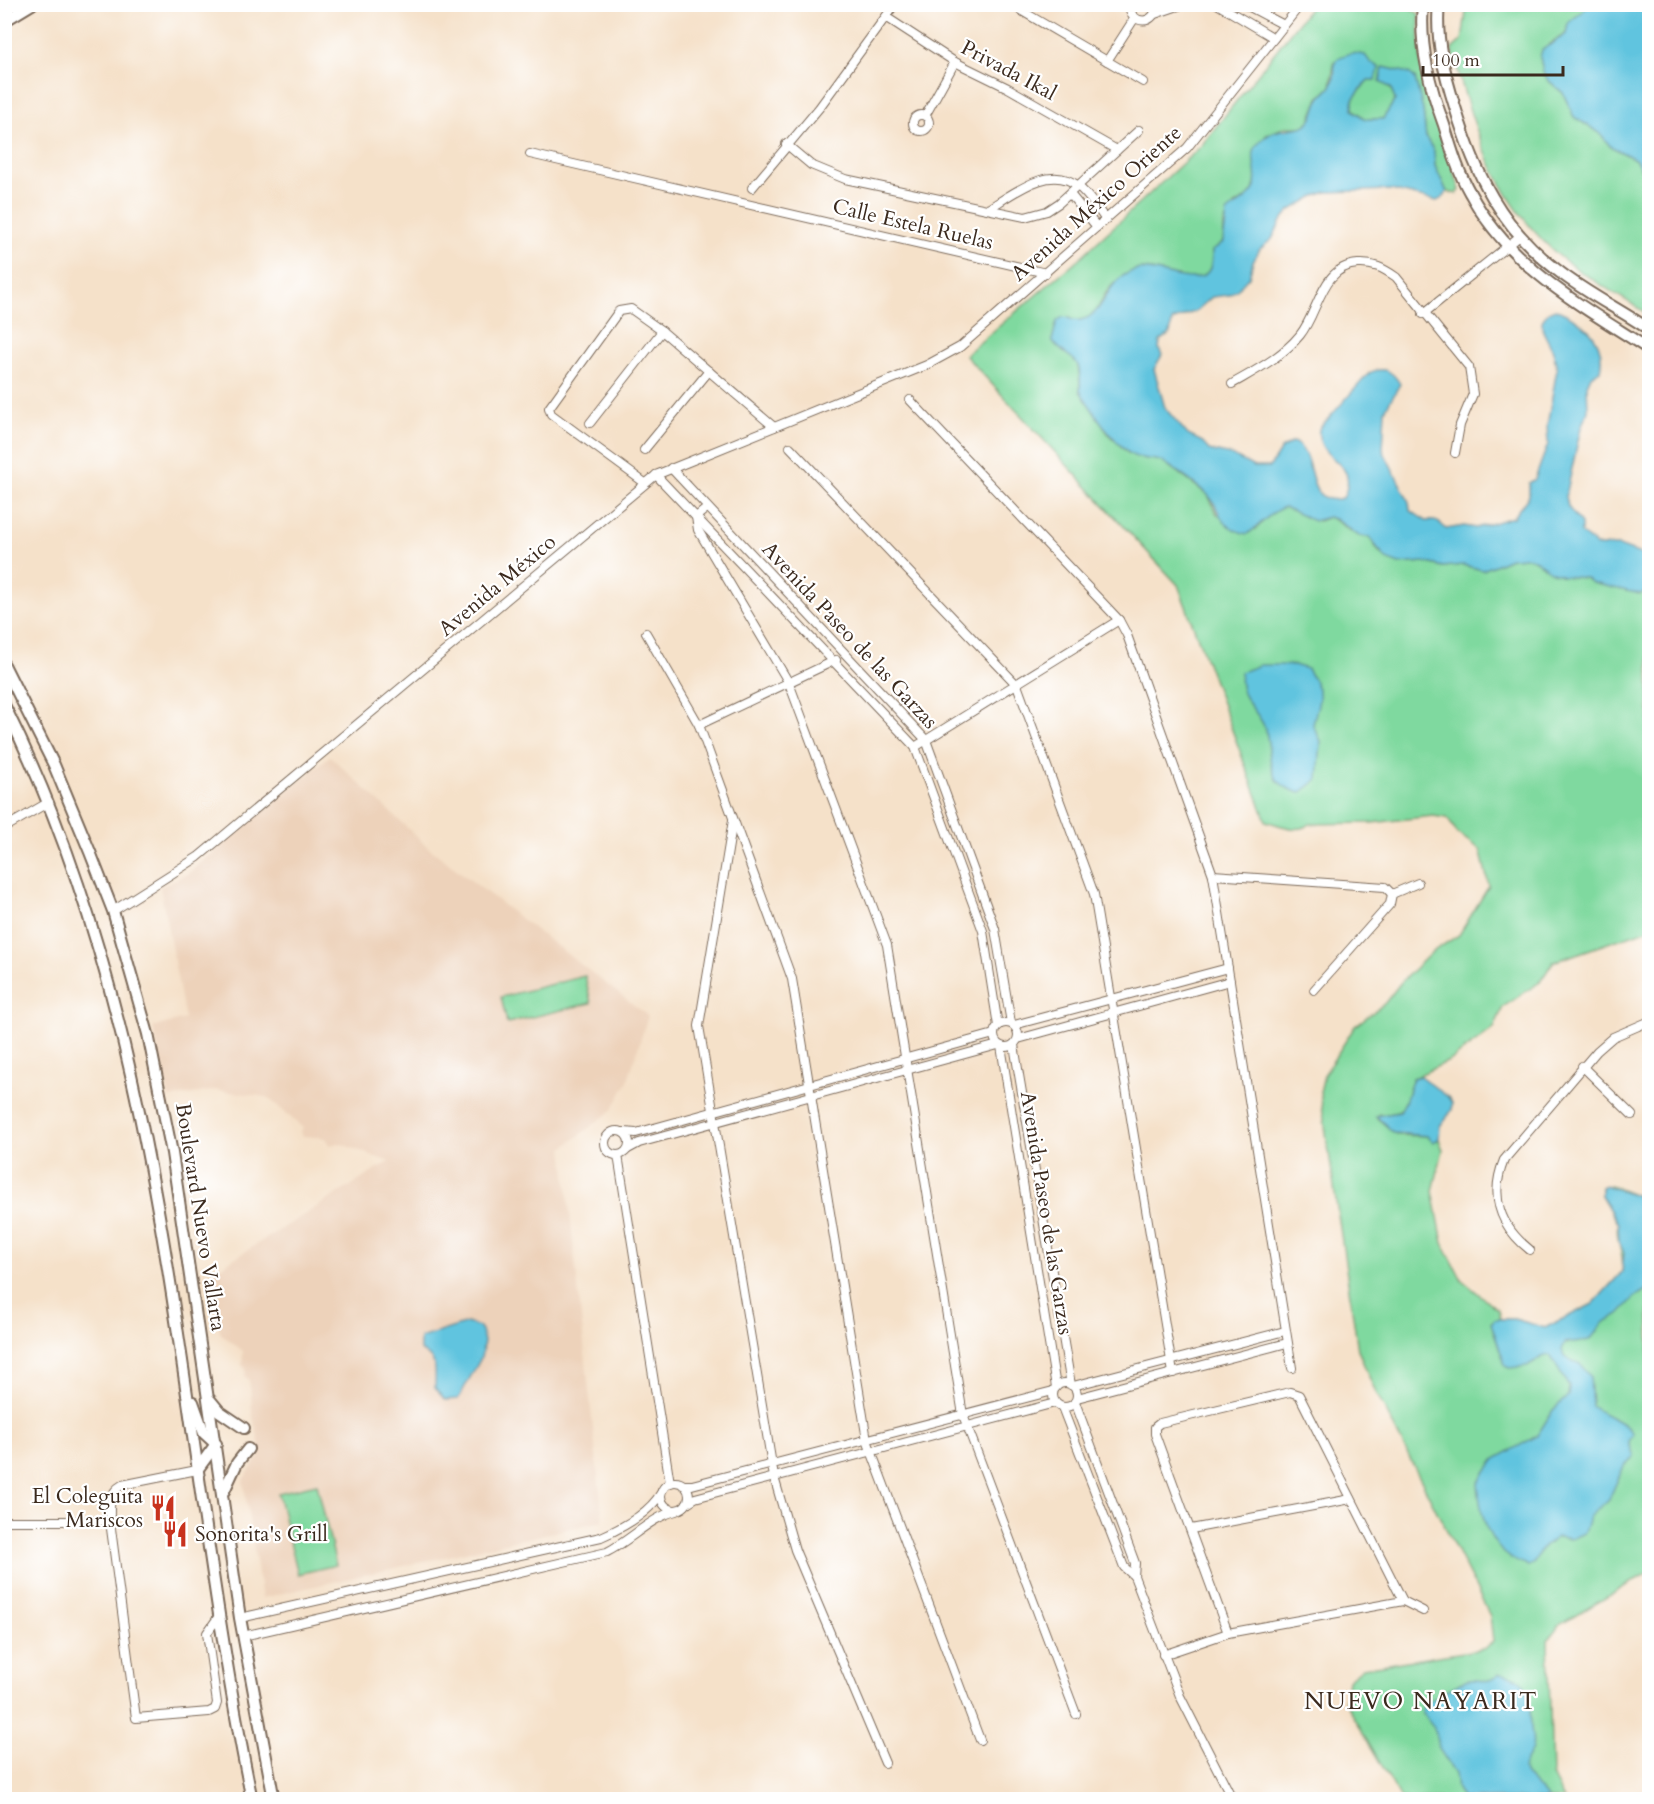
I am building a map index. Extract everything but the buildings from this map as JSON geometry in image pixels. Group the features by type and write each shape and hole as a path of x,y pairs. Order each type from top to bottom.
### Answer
{"main road":[{"path":"4,21 32,4"},
{"path":"1650,330 1556,270 1520,236 1485,188 1473,160 1445,74 1438,9 1423,9 1426,66 1456,162 1469,192 1507,248 1560,294 1650,350"},
{"name":"Boulevard Nuevo Vallarta","path":"4,665 54,765 113,911 135,984 164,1107 220,1464 240,1618 274,1800"},
{"name":"Boulevard Nuevo Vallarta","path":"4,705 49,802 89,912 127,1049 152,1168 184,1379 200,1466 219,1616 252,1800"},
{"path":"184,1379 204,1433 216,1444 200,1466"},
{"path":"209,1400 219,1411 244,1428"},
{"path":"224,1491 237,1462 248,1449"},
{"path":"200,1466 220,1464"},
{"path":"247,1775 267,1772"}],"street":[{"path":"752,188 786,144 819,108 895,4"},
{"path":"1010,4 1143,82"},
{"path":"1129,4 1129,12 1134,19 1142,22 1150,20 1155,14 1184,4"},
{"path":"1155,14 1156,4"},
{"path":"1217,4 1274,38"},
{"path":"1244,4 1284,25"},
{"name":"Avenida México Oriente","path":"944,357 960,347 1187,148 1301,4"},
{"name":"Privada Ikal","path":"886,17 955,62 1008,88 1117,150"},
{"path":"1107,61 1134,19"},
{"path":"925,116 955,62"},
{"path":"786,144 811,165 829,174 1025,217 1047,211 1070,194 1139,130"},
{"name":"Calle Estela Ruelas","path":"530,154 1046,273"},
{"path":"988,209 1040,179 1062,179 1078,186 1106,220"},
{"path":"1070,194 1098,227"},
{"path":"1424,314 1520,236"},
{"path":"1232,384 1278,356 1300,335 1330,278 1340,268 1366,264 1381,267 1396,277 1424,314 1462,356 1473,379 1473,394 1460,425 1455,453"},
{"path":"645,483 551,414 549,408 619,311 631,309 662,331 774,427"},
{"path":"590,423 662,331"},
{"name":"Avenida México","path":"113,911 198,857 656,475 944,357"},
{"path":"644,450 709,371"},
{"path":"910,400 1119,620 1127,635 1213,875 1292,1368"},
{"path":"790,447 1017,685 1094,894 1173,1373"},
{"name":"Avenida Paseo de las Garzas","path":"671,468 844,656 926,740 995,929 1012,1024"},
{"name":"Avenida Paseo de las Garzas","path":"656,475 915,747 983,931 998,1026"},
{"path":"707,508 696,517 698,530 789,683 887,945 963,1415 1076,1714"},
{"path":"712,554 722,544"},
{"path":"915,747 1119,620"},
{"path":"646,633 699,725 792,979 867,1440 980,1740"},
{"path":"699,725 844,656"},
{"path":"4,828 49,802"},
{"path":"733,818 699,1026 714,1122 774,1477 795,1550 885,1763"},
{"path":"1213,875 1385,887 1392,894"},
{"path":"1392,894 1418,884"},
{"path":"1314,990 1390,904 1392,894"},
{"path":"618,1155 608,1151 605,1140 613,1131 636,1133 994,1034 998,1026 1228,968"},
{"path":"618,1155 628,1149 714,1122 1016,1042 1230,981"},
{"path":"1530,1250 1515,1239 1502,1218 1496,1195 1499,1172 1515,1144 1582,1066 1613,1037 1650,1021"},
{"path":"1012,1024 1018,1032 1016,1042"},
{"path":"994,1034 1000,1045"},
{"name":"Avenida Paseo de las Garzas","path":"1016,1042 1076,1400"},
{"name":"Avenida Paseo de las Garzas","path":"1000,1045 1058,1405"},
{"path":"1582,1066 1632,1115"},
{"path":"624,1132 629,1143 628,1149"},
{"path":"618,1155 670,1483"},
{"path":"670,1483 692,1485 963,1415 1054,1389 1065,1383 1072,1385 1285,1331"},
{"path":"243,1636 607,1552 626,1543 664,1514 676,1511 695,1498 1058,1405 1287,1343"},
{"path":"1228,1634 1155,1434 1155,1427 1160,1423 1290,1392 1299,1395 1403,1601 1423,1611"},
{"path":"1076,1400 1135,1563 1134,1576 1163,1655 1180,1696 1233,1800"},
{"path":"1058,1405 1124,1567 1134,1576"},
{"path":"200,1466 122,1485 114,1490 111,1498 110,1521 136,1718 209,1713 215,1709 217,1703 207,1633 219,1616"},
{"path":"240,1618 601,1537 618,1530 656,1502 670,1483"},
{"path":"683,1485 688,1490 687,1503"},
{"path":"661,1493 664,1506 676,1511"},
{"path":"1191,1529 1351,1499"},
{"path":"4,1521 110,1521"},
{"path":"601,1537 607,1552"},
{"path":"466,1568 470,1584"},
{"path":"324,1600 330,1616"},
{"path":"1163,1655 1228,1634 1403,1601"},
{"path":"283,1609 287,1626"}],"shaded area":[{"path":"330,756 430,849 648,1016 627,1083 612,1110 563,1148 603,1521 262,1598 243,1480 261,1454 257,1450 260,1446 252,1413 249,1380 245,1376 246,1369 242,1365 243,1351 220,1333 209,1274 389,1162 339,1143 329,1145 326,1138 303,1136 300,1132 303,1128 267,1097 216,1090 169,1098 153,1027 185,1019 160,887 187,874"}],"green space":[{"path":"1312,5 1406,5 1419,14 1421,67 1460,190 1457,194 1447,192 1435,166 1434,151 1426,138 1423,110 1395,70 1383,67 1387,84 1395,100 1383,119 1365,119 1353,109 1353,99 1368,80 1376,80 1334,62 1331,87 1319,98 1310,121 1302,127 1285,127 1266,135 1256,168 1257,178 1253,191 1247,198 1234,205 1224,223 1223,242 1212,251 1211,266 1205,275 1195,278 1145,269 1135,270 1112,286 1093,315 1074,321 1069,317 1080,391 1090,402 1107,432 1128,453 1162,461 1208,495 1217,514 1256,529 1272,511 1284,507 1319,521 1328,517 1333,519 1354,533 1369,537 1380,553 1413,563 1424,562 1443,567 1463,565 1483,570 1511,558 1525,557 1534,559 1563,576 1585,578 1592,583 1627,591 1649,590 1649,929 1553,962 1540,982 1503,1007 1494,1028 1451,1060 1413,1078 1401,1110 1379,1114 1377,1118 1398,1135 1427,1136 1433,1141 1439,1139 1443,1150 1433,1191 1443,1243 1462,1280 1498,1310 1500,1319 1514,1319 1545,1328 1593,1304 1622,1272 1623,1265 1618,1224 1601,1195 1601,1187 1611,1185 1644,1198 1649,1197 1649,1572 1561,1624 1548,1640 1552,1776 1564,1799 1401,1799 1345,1701 1348,1680 1363,1668 1483,1649 1493,1642 1490,1616 1371,1382 1358,1350 1320,1092 1324,1075 1355,1026 1385,1003 1402,981 1432,952 1459,935 1489,886 1480,849 1458,834 1447,818 1433,816 1372,823 1310,824 1300,828 1266,821 1178,585 965,355 1082,256 1201,146"},
{"path":"1467,5 1587,5 1568,23 1566,34 1549,44 1540,57 1548,80 1563,93 1574,117 1600,133 1610,146 1635,159 1649,181 1649,315 1557,254 1536,233 1502,186 1478,134 1452,49 1462,40"},
{"path":"585,976 591,1003 507,1023 501,997"},
{"path":"317,1484 336,1565 298,1574 278,1493"}],"water":[{"path":"1587,5 1649,5 1650,48 1645,84 1650,102 1649,181 1635,159 1610,146 1600,133 1574,117 1563,93 1548,80 1543,72 1540,57 1542,50 1566,34 1568,23"},
{"path":"1353,53 1365,55 1370,62 1379,67 1376,80 1368,80 1353,99 1353,110 1365,119 1383,119 1395,100 1391,88 1380,82 1383,67 1409,73 1415,78 1423,110 1426,138 1434,151 1435,166 1447,192 1442,199 1437,201 1391,190 1326,192 1289,211 1272,239 1260,249 1253,261 1249,277 1238,289 1229,295 1212,297 1196,311 1172,321 1170,334 1160,341 1159,349 1162,355 1154,369 1165,408 1188,435 1201,441 1209,450 1231,455 1254,467 1270,467 1281,449 1293,442 1301,448 1306,457 1316,488 1321,495 1330,499 1343,498 1347,476 1343,468 1324,449 1319,429 1369,373 1379,370 1387,371 1394,375 1400,384 1385,410 1383,450 1409,502 1410,510 1426,521 1439,523 1446,529 1464,526 1476,528 1513,517 1529,496 1529,483 1535,479 1548,444 1547,426 1557,369 1553,351 1543,331 1542,321 1548,312 1555,309 1565,313 1590,332 1600,349 1601,359 1600,370 1591,376 1587,385 1588,411 1581,427 1566,496 1568,507 1581,524 1581,533 1597,546 1619,546 1649,557 1649,590 1640,594 1592,583 1585,578 1563,576 1550,571 1534,559 1525,557 1511,558 1483,570 1463,565 1443,567 1424,562 1399,564 1386,559 1369,537 1359,536 1337,520 1328,517 1314,521 1284,507 1274,512 1247,534 1236,531 1220,516 1206,493 1170,466 1129,453 1108,432 1080,391 1077,363 1058,348 1052,340 1057,321 1063,317 1078,320 1089,317 1096,311 1117,281 1136,270 1196,278 1205,275 1211,266 1212,251 1223,242 1227,213 1249,196 1254,189 1256,177 1254,155 1257,145 1272,133 1300,127 1310,121 1320,98 1334,80 1335,61 1344,55"},
{"path":"1260,665 1294,665 1307,669 1319,692 1313,725 1321,741 1318,779 1300,793 1284,786 1276,778 1263,724 1242,691 1241,672"},
{"path":"1420,1076 1448,1097 1452,1103 1452,1110 1440,1126 1439,1139 1433,1142 1427,1136 1394,1133 1376,1116 1400,1112 1413,1078"},
{"path":"1605,1185 1644,1198 1649,1197 1649,1288 1635,1297 1619,1314 1603,1323 1590,1340 1565,1343 1562,1350 1564,1357 1580,1364 1590,1376 1592,1406 1625,1425 1633,1434 1628,1441 1634,1456 1624,1466 1609,1499 1589,1517 1584,1533 1571,1539 1557,1537 1540,1550 1534,1563 1528,1566 1504,1553 1489,1533 1481,1509 1478,1482 1495,1459 1537,1436 1553,1410 1568,1396 1569,1387 1550,1355 1527,1366 1509,1368 1505,1365 1491,1323 1495,1319 1514,1319 1545,1328 1593,1304 1622,1272 1624,1253 1619,1242 1618,1224 1601,1195 1601,1187"},
{"path":"467,1323 480,1327 484,1341 481,1358 458,1399 445,1400 435,1388 435,1366 430,1358 420,1350 420,1338"},
{"path":"1499,1674 1518,1679 1527,1690 1533,1743 1524,1766 1524,1774 1549,1799 1463,1799 1457,1789 1455,1773 1439,1749 1434,1728 1422,1713 1425,1704 1461,1682 1486,1681"}],"place":[{"name":"El Coleguita Mariscos","path":"163,1508"},
{"name":"Sonorita's Grill","path":"175,1534"}],"district":[{"name":"NUEVO NAYARIT","path":"1421,1701"}]}
